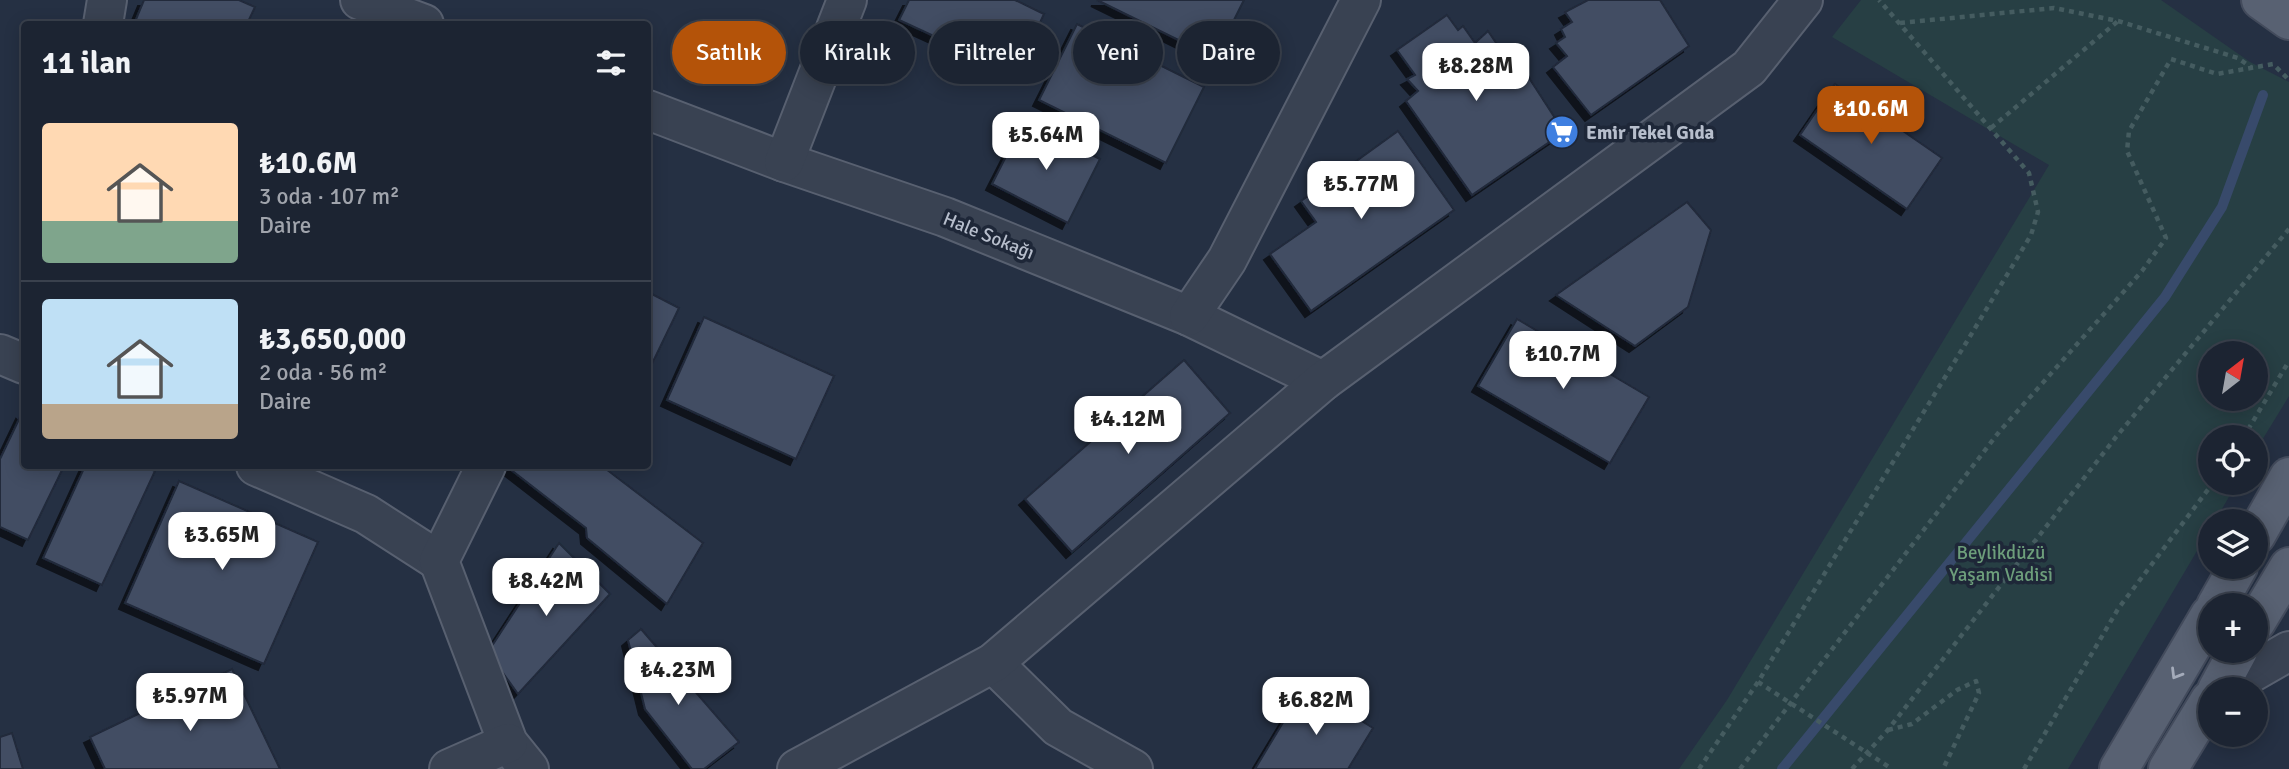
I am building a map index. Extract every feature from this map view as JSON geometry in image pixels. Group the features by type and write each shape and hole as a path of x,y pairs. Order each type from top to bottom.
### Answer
{"main road":[{"path":"2261,0 2289,20"},
{"path":"2268,514 2289,477"},
{"path":"2268,602 2289,567"},
{"path":"2119,769 2198,635"},
{"path":"2168,769 2198,720"}],"street":[{"path":"104,21 107,0"},
{"path":"360,0 416,21"},
{"path":"784,162 847,0"},
{"path":"1189,316 1227,260 1361,0"},
{"path":"797,769 993,663 1323,381 1749,68 1803,0"},
{"name":"Hale Sokağı","path":"651,111 784,162 945,216 1189,316 1323,381"},
{"path":"0,354 21,363"},
{"path":"263,469 366,514 439,561 519,756 449,769"},
{"path":"439,561 485,469"},
{"path":"2242,677 2289,651"},
{"path":"993,663 1058,727 1133,769"}],"path":[{"path":"1699,769 1758,682 2031,235 2038,212 2029,173 1880,0"},
{"path":"1900,23 2054,8 2118,21 2238,58 2252,68"},
{"path":"1991,128 2118,21"},
{"path":"1740,769 1999,432 2142,271 2166,238 2127,151 2129,131 2171,59 2217,74 2273,64 2289,79"},
{"path":"1852,769 1887,731 2116,438 2289,229"},
{"path":"2251,425 2289,361"},
{"path":"2024,769 2118,609 2204,495"},
{"path":"1887,731 1912,724 1957,690 1976,681 1979,693 1944,769"},
{"path":"1758,682 1892,769"}],"green space":[{"name":"Beylikdüzü Yaşam Vadisi","path":"1861,0 2161,0 2250,62 2289,82 2289,396 2268,430 2268,425 2198,425 2198,495 2230,495 2222,509 2198,509 2198,549 2068,769 1679,769 1727,700 2049,165 1832,37"}],"building":[{"path":"144,0 239,0 255,7 248,21 135,21"},
{"path":"909,0 1015,0 1044,14 1041,21 929,21 929,34 915,27 915,21 899,20"},
{"path":"1097,0 1244,0 1234,21 1177,21 1177,39 1163,32 1163,21 1140,21"},
{"path":"1588,0 1660,0 1689,46 1591,115 1553,67 1567,56 1556,43 1565,37 1561,29 1572,22 1565,12"},
{"path":"1447,15 1458,30 1463,26 1475,43 1488,31 1513,68 1520,64 1564,132 1472,195 1406,101 1418,91 1407,79 1415,75 1397,50"},
{"path":"1073,32 1073,84 1163,84 1163,67 1177,74 1177,84 1198,84 1204,87 1166,163 1039,100 1047,84 1059,84 1059,60"},
{"path":"1835,84 1942,158 1907,209 1800,135"},
{"path":"1024,121 1100,159 1068,223 992,184"},
{"path":"1398,131 1454,210 1311,311 1270,254 1316,222 1301,201"},
{"path":"1687,202 1711,230 1688,307 1635,346 1556,295"},
{"path":"651,294 679,308 651,366"},
{"path":"704,317 834,376 796,459 667,400"},
{"path":"1517,319 1649,397 1610,463 1478,386"},
{"path":"1184,360 1230,413 1072,552 1025,499"},
{"path":"21,415 21,469 63,469 28,540 0,527 0,459"},
{"path":"84,469 155,471 102,585 43,558"},
{"path":"510,469 606,469 703,543 667,604 587,538 586,528"},
{"path":"179,481 318,542 264,664 125,603"},
{"path":"559,543 610,594 518,694 488,652"},
{"path":"641,629 739,742 704,769 692,769 645,709 628,640"},
{"path":"232,669 280,769 105,769 90,737"},
{"path":"1305,686 1373,728 1348,769 1255,769"},
{"path":"12,733 23,769 0,769 0,737"}],"waterway":[{"path":"1782,769 2165,297 2222,207 2263,95"}],"place":[{"name":"Emir Tekel Gıda","path":"1562,132"}]}
